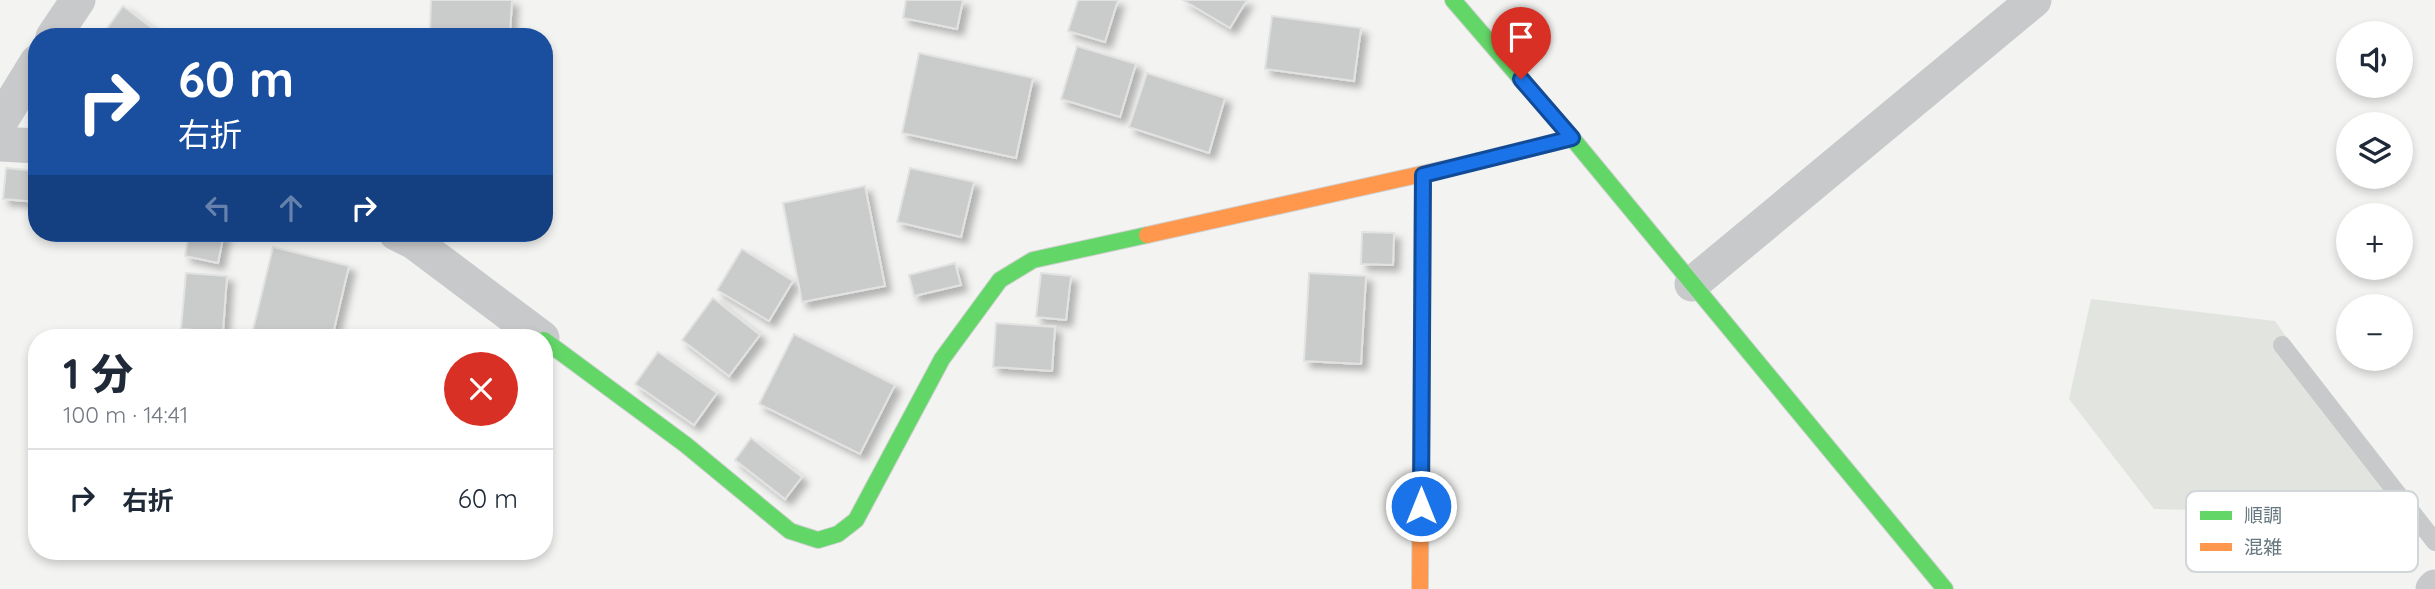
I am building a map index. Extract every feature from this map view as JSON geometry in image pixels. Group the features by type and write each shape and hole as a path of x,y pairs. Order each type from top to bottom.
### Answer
{"street":[{"path":"59,28 78,0"},
{"path":"1453,0 1572,138 1945,589"},
{"path":"1692,284 2034,0"},
{"path":"0,122 28,77"},
{"path":"553,346 686,445 790,531 818,540 838,534 856,520 942,359 1000,280 1033,260 1423,175 1572,138"},
{"path":"0,144 28,146"},
{"path":"1420,589 1423,175"},
{"path":"414,242 530,329"}],"lane":[{"path":"2282,345 2395,491"},
{"path":"2418,520 2435,542"}],"shaded area":[{"path":"2091,299 2275,321 2398,491 2186,491 2186,510 2154,509 2069,399"}],"building":[{"path":"431,0 512,0 510,28 430,28"},
{"path":"906,0 963,0 957,29 903,18"},
{"path":"1078,0 1118,0 1105,42 1068,31"},
{"path":"1183,0 1247,0 1230,28"},
{"path":"123,6 152,28 107,28"},
{"path":"1272,16 1361,28 1354,81 1265,69"},
{"path":"1077,46 1136,64 1120,117 1061,99"},
{"path":"919,53 1033,78 1016,158 902,133"},
{"path":"1147,73 1225,98 1209,153 1129,127"},
{"path":"6,168 28,170 28,201 3,199"},
{"path":"910,168 974,182 961,237 897,222"},
{"path":"865,186 885,286 802,302 783,203"},
{"path":"1362,232 1394,233 1393,265 1361,264"},
{"path":"187,242 222,242 218,263 185,256"},
{"path":"273,247 349,266 334,329 253,329"},
{"path":"742,249 793,281 769,321 717,290"},
{"path":"955,263 961,285 914,296 909,275"},
{"path":"186,273 227,276 223,329 181,329"},
{"path":"1041,273 1071,276 1066,320 1036,317"},
{"path":"1309,273 1366,276 1361,364 1304,361"},
{"path":"713,298 760,335 729,376 682,340"},
{"path":"996,323 1055,327 1052,371 993,367"},
{"path":"794,334 895,385 860,454 759,404"},
{"path":"658,352 717,393 694,425 635,384"},
{"path":"751,438 802,477 785,499 735,460"}],"traffic: fast":[{"path":"1453,0 1572,138 1945,589"},
{"path":"1458,166 1572,138"},
{"path":"553,347 686,445 790,531 818,540 838,534 856,520 942,359 1000,280 1033,260 1147,235"}],"traffic: slow":[{"path":"1147,235 1458,166"},
{"path":"1420,589 1423,175"}],"route":[{"path":"1421,506 1423,175 1572,138 1521,79"}]}
